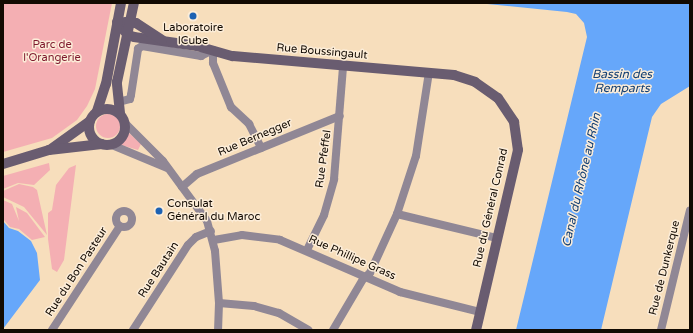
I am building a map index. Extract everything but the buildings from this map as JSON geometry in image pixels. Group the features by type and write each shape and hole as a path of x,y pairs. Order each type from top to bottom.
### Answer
{"main road":[{"path":"98,112 106,84 121,3"},
{"path":"3,164 49,150 107,145 119,141 124,134 126,124 120,113 117,82 135,3"},
{"path":"135,3 148,30"},
{"path":"117,22 130,21"},
{"name":"Rue Boussingault","path":"130,21 148,30 162,40"},
{"path":"117,22 128,35"},
{"name":"Rue Boussingault","path":"128,35 162,40 245,57 429,72"},
{"name":"Rue du Général Conrad","path":"429,72 458,76 484,87 504,104 514,122 518,150 476,330"},
{"path":"49,150 90,121 98,112 105,109 120,113"},
{"path":"90,121 89,129 93,139 107,145"}],"street":[{"name":"Rue Boussingault","path":"118,102 130,99 138,50 142,46 200,56 213,50"},
{"path":"213,50 213,63 231,107 249,124 261,148"},
{"name":"Rue Pfeffel","path":"307,250 324,215 334,179 343,66"},
{"path":"333,330 370,273 397,214 416,156 429,72"},
{"name":"Rue Bernegger","path":"182,187 197,174 340,116"},
{"path":"126,124 164,161 167,168 207,220 214,240 220,303 218,330"},
{"path":"107,145 167,168"},
{"name":"Rue de Dunkerque","path":"661,330 690,210"},
{"path":"397,214 497,238"},
{"name":"Rue du Bon Pasteur","path":"52,330 120,226"},
{"name":"Rue Bautain","path":"133,330 188,245 196,237 211,231"},
{"name":"Rue Phillipe Grass","path":"214,240 242,235 261,236 280,240 307,250 404,293 480,312"},
{"path":"220,303 254,306 273,311 308,330"}],"green space":[{"name":"Parc de l'Orangerie","path":"3,3 112,3 95,89 87,106 77,120 52,138 3,152"},
{"path":"108,114 116,118 120,126 116,134 108,138 100,134 96,126 100,118"},
{"path":"129,133 141,144 138,150 121,145"},
{"path":"49,163 50,170 34,185 18,183 3,189 3,176"},
{"path":"76,165 64,260 57,272 52,269 48,239 48,213 52,210 56,185 69,168"},
{"path":"19,184 33,187 37,190 47,235 24,207 3,197 3,191"},
{"path":"3,200 12,204 19,221 16,207 27,213 45,237 32,240 19,229 10,227 3,219"}],"water":[{"name":"Bassin des Remparts","path":"477,3 690,3 690,86 661,104 652,117 601,330 516,330 587,37 584,23 576,14 567,12"},
{"path":"3,221 9,228 18,231 31,241 37,253 40,280 3,329"}],"place":[{"name":"Laboratoire ICube","path":"193,16"},
{"name":"Consulat Général du Maroc","path":"159,211"}],"water label":[{"name":"Canal du Rhône au Rhin","path":"582,180"}]}
